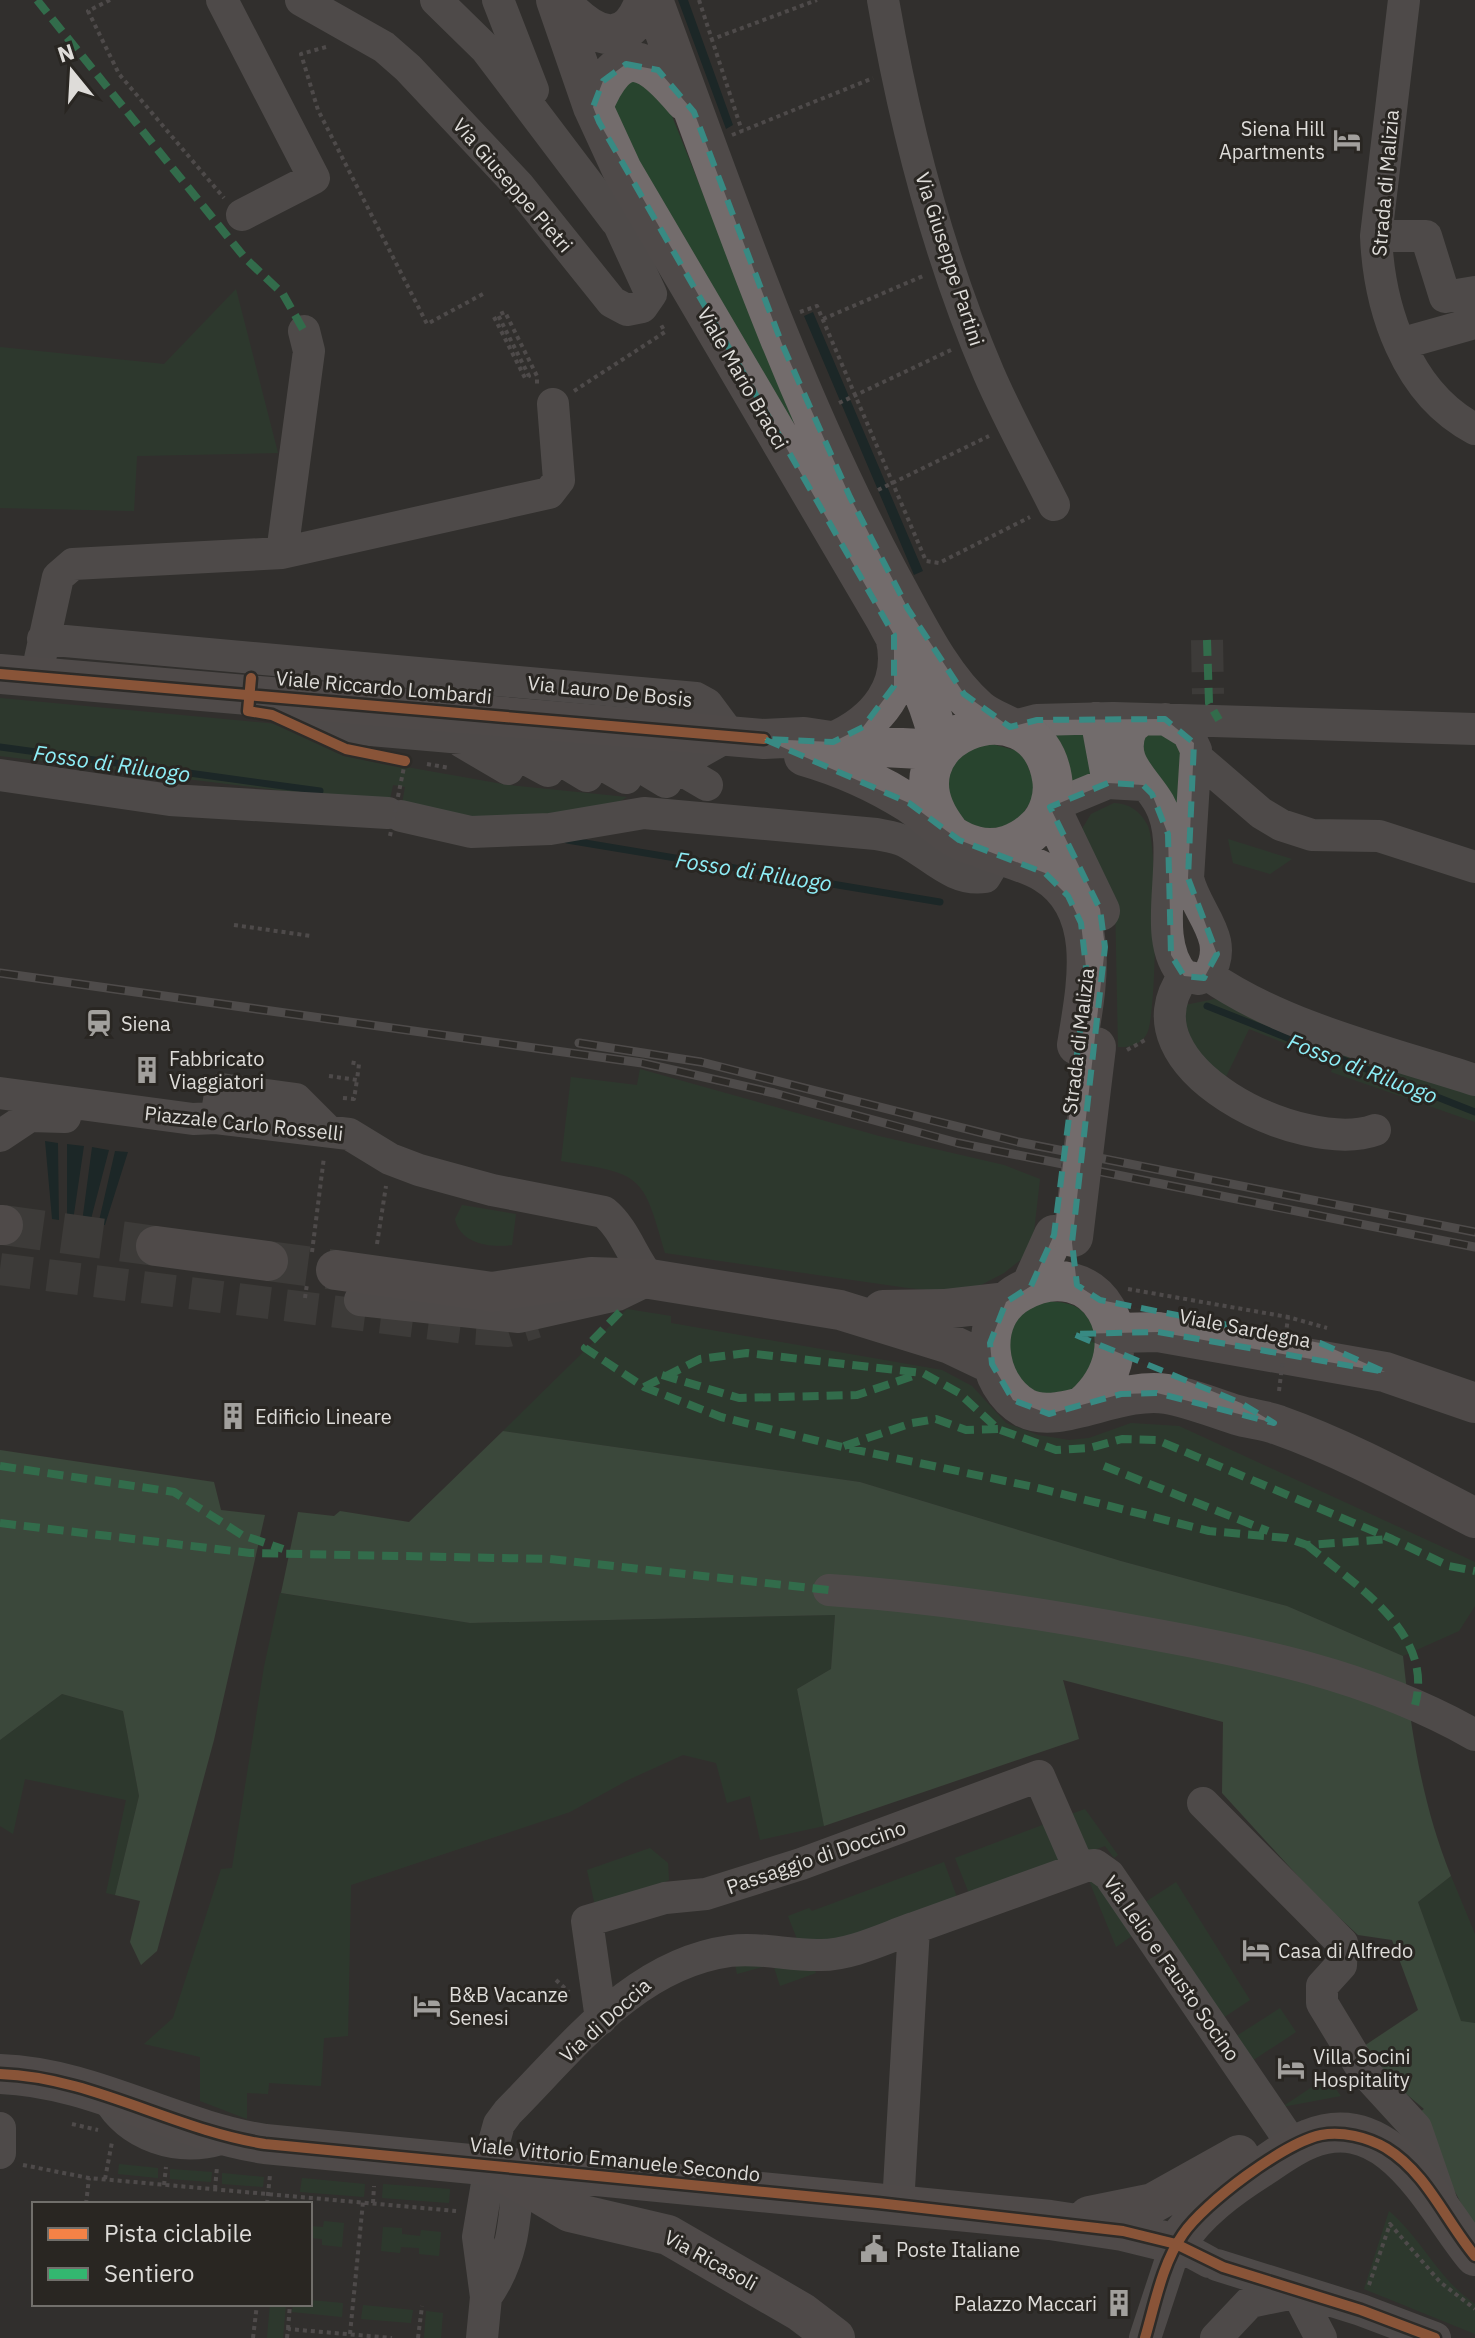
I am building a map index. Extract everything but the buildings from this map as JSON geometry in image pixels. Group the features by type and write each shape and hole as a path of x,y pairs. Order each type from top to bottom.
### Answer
{"main road":[{"name":"Viale Mario Bracci","path":"557,0 629,214 894,635 923,687 937,727 940,750"},
{"path":"557,0 588,29 605,34 622,32 633,25 645,0"},
{"name":"Viale Mario Bracci","path":"653,0 782,344 878,554 925,637 964,694 980,711 1010,727"},
{"path":"593,107 608,75 620,66 635,63 658,70 694,112"},
{"path":"833,742 871,720 892,691 899,662 894,635"},
{"name":"Viale Riccardo Lombardi","path":"27,663 249,694 747,737 786,736 940,750"},
{"path":"987,724 1010,727 1034,742 1050,766 1053,785 1050,807 1039,826 1023,840 1003,847 964,840 930,801 928,783 940,750 955,735 971,727 987,724"},
{"name":"Viale Riccardo Lombardi","path":"747,737 854,772 909,803 964,840"},
{"name":"Strada di Malizia","path":"1019,1294 1064,1236 1087,1046 1106,963 1101,914 1050,807"},
{"name":"Strada di Malizia","path":"964,840 1045,873 1059,885 1076,909 1088,962 1087,1046"},
{"name":"Strada di Malizia","path":"1064,1236 1106,1312"},
{"path":"156,1246 268,1261"},
{"path":"328,1280 492,1292 591,1277 650,1279 840,1310 950,1344 992,1364"},
{"path":"840,1310 944,1309 1019,1294 1048,1282 1106,1312 1241,1403 1276,1407"},
{"path":"1019,1294 995,1321 990,1343 992,1364 1000,1384 1013,1400 1029,1410 1049,1414 1121,1394 1157,1393 1276,1407 1365,1463 1475,1518"},
{"path":"1084,1405 1107,1379 1106,1312"},
{"name":"Viale Sardegna","path":"1106,1312 1320,1343 1385,1372 1475,1403"},
{"name":"Viale Vittorio Emanuele Secondo","path":"0,2074 56,2080 107,2120 161,2117 223,2152 292,2147 510,2172 1050,2220 1132,2233 1201,2257"},
{"path":"1050,2220 1123,2211 1153,2203 1288,2138 1347,2135 1377,2143 1402,2159 1422,2180 1475,2256"},
{"path":"1201,2257 1190,2225 1288,2138"},
{"name":"Via Ricasoli","path":"510,2172 585,2218 668,2235 801,2312 835,2338"}],"street":[{"path":"222,0 314,178 242,215"},
{"name":"Via Giuseppe Pietri","path":"301,0 401,61 519,186 612,302 622,309 637,309 650,300 650,289 629,214 567,153 486,49 436,0"},
{"name":"Via Giuseppe Pietri","path":"498,0 527,78 567,153"},
{"name":"Via Giuseppe Partini","path":"883,0 895,68 916,155 949,266 974,338 1054,505"},
{"name":"Strada di Malizia","path":"1404,0 1376,236 1382,289 1400,344 1426,387 1459,419 1475,429"},
{"path":"1376,236 1426,236 1445,297 1475,292"},
{"path":"1400,344 1475,323"},
{"path":"282,553 309,351 304,331"},
{"path":"27,663 58,577 73,564 282,553 549,493 559,480 553,404"},
{"name":"Via Lauro De Bosis","path":"27,663 696,698 747,737"},
{"name":"Viale Riccardo Lombardi","path":"249,694 334,725 421,749 491,740 541,757 573,747 620,764 661,768 747,737"},
{"path":"1475,729 1213,707 1154,719 1132,728 1127,750 1143,785 1158,800 1165,821 1169,948 1196,976 1320,1028 1475,1080"},
{"path":"1096,718 1108,783"},
{"path":"1010,727 1037,720 1154,719 1188,733 1196,757 1187,866 1193,895 1215,940 1217,954 1172,996 1174,1039 1198,1074 1219,1093 1288,1124 1322,1134 1353,1137 1375,1130"},
{"path":"421,749 469,765"},
{"path":"421,749 508,769"},
{"path":"541,757 587,776"},
{"path":"1196,757 1261,813 1281,825 1312,835 1379,836 1475,867"},
{"path":"661,768 707,785"},
{"path":"0,775 170,800 393,821 471,832 550,829 644,813 876,834 904,841 946,868 972,878 987,876 991,867 964,840"},
{"path":"1050,807 1108,783 1143,785"},
{"name":"Piazzale Carlo Rosselli","path":"0,1093 193,1119 216,1118 221,1089 296,1099 314,1129 356,1136 397,1162 492,1190 598,1209 615,1223 632,1256 650,1279"},
{"path":"0,1136 25,1118 42,1114 268,1144 314,1129"},
{"path":"829,1590 976,1604 1260,1655 1380,1690 1475,1735"},
{"name":"Passaggio di Doccino","path":"601,2019 587,1921 665,1898 706,1894 801,1864 1039,1776 1079,1868"},
{"path":"1203,1803 1342,1943 1341,1965 1322,1986 1322,2003 1367,2078 1416,2128 1446,2218"},
{"name":"Via Lelio e Fausto Socino","path":"914,1928 1079,1868 1095,1865 1109,1875 1288,2138"},
{"path":"898,2205 914,1928"},
{"name":"Via di Doccia","path":"482,2338 486,2297 478,2237 510,2172 494,2142 503,2118 601,2019 655,1975 705,1956 753,1950 831,1955 914,1928"},
{"path":"56,2080 89,2073 114,2080 136,2091 161,2117"},
{"path":"107,2120 148,2134 223,2152"},
{"path":"0,2128 8,2158"},
{"path":"1145,2338 1201,2257 1435,2338"},
{"path":"1216,2338 1238,2312 1259,2298 1297,2292"},
{"path":"1297,2292 1321,2338"}],"path":[{"path":"110,0 88,11 119,74 226,201 242,215"},
{"path":"699,0 742,131 895,68"},
{"path":"710,40 817,0"},
{"path":"326,47 301,54 318,110 427,324 483,294"},
{"path":"823,319 949,266"},
{"path":"794,315 817,306 925,559 931,564 1054,505"},
{"path":"494,317 525,378 529,376 498,315 505,312 537,376 536,404 553,404 665,332 659,321"},
{"path":"834,405 974,338"},
{"path":"893,483 1013,424"},
{"path":"390,758 421,749"},
{"path":"393,821 421,749"},
{"path":"234,925 311,936"},
{"path":"343,1098 354,1099 359,1064 349,1062"},
{"path":"329,1076 357,1080"},
{"path":"305,1298 328,1280 314,1129"},
{"path":"376,1246 387,1176 397,1162"},
{"path":"1106,1312 1288,1317 1338,1331"},
{"path":"1276,1407 1288,1317"},
{"path":"72,2124 107,2120 105,2179"},
{"path":"215,2189 223,2152"},
{"path":"8,2158 89,2178 457,2211 456,2225"},
{"path":"164,2185 167,2162"},
{"path":"267,2202 270,2171"},
{"path":"86,2202 89,2178"},
{"path":"373,2203 374,2179"},
{"path":"350,2334 363,2202"},
{"path":"1361,2310 1390,2224 1440,2282 1475,2309"},
{"path":"253,2338 257,2306"},
{"path":"287,2338 290,2306"},
{"path":"418,2338 422,2306"},
{"path":"288,2329 392,2338"}],"highlighted area":[{"path":"626,64 658,70 694,112 782,344 850,497 908,609 964,694 1010,727 1037,720 1165,719 1194,743 1188,878 1217,954 1204,978 1184,976 1171,955 1168,834 1152,794 1143,785 1108,783 1050,807 1100,909 1105,947 1072,1243 1077,1285 1100,1300 1320,1343 1385,1372 1158,1332 1073,1334 1241,1403 1274,1423 1157,1393 1121,1394 1049,1414 1013,1400 992,1364 990,1343 1006,1302 1031,1286 1054,1235 1087,976 1081,923 1068,896 1045,873 959,840 909,803 764,739 833,742 863,727 894,686 894,635 599,122 593,107 603,81"}],"green space":[{"path":"628,76 662,91 794,421 792,424 618,127 611,88"},
{"path":"236,289 278,453 137,456 134,511 0,508 0,347 164,364"},
{"path":"0,698 277,724 344,756 508,785 627,797 609,808 513,823 402,804 405,787 393,785 389,804 0,756"},
{"path":"1081,726 1092,774 1072,786 1064,752 1044,728"},
{"path":"1161,732 1181,746 1183,816 1143,766 1143,735"},
{"path":"981,741 1022,752 1038,791 1014,827 971,829 950,810 948,767"},
{"path":"1114,803 1134,809 1148,826 1155,894 1155,960 1148,1031 1140,1042 1123,1047 1118,1047 1115,897 1085,846 1082,829 1091,814"},
{"path":"1228,839 1292,859 1270,874 1233,863"},
{"path":"1215,999 1475,1095 1475,1122 1331,1072 1335,1063 1249,1029 1222,1085 1199,1064 1180,1006"},
{"path":"640,1069 879,1136 1004,1165 1040,1179 1033,1240 1024,1257 1004,1273 979,1286 940,1291 665,1253 651,1207 635,1182 608,1170 561,1161 571,1077 637,1085"},
{"path":"462,1205 516,1214 512,1245 486,1245 463,1234 455,1219"},
{"path":"1039,1301 1071,1304 1089,1318 1102,1338 1087,1386 1039,1398 1011,1379 1006,1333 1016,1318"},
{"path":"627,1309 671,1316 671,1323 942,1370 972,1386 1006,1423 1038,1435 1069,1440 1089,1438 1131,1423 1179,1426 1475,1562 1475,1606 1459,1631 1403,1656 1287,1606 1121,1561 860,1482 503,1431"},
{"path":"503,1431 860,1482 1121,1561 1287,1606 1403,1656 1419,1768 1432,1822 1451,1876 1418,1902 1461,2021 1475,2023 1475,2229 1441,2166 1420,2112 1424,2109 1377,2069 1364,2046 1418,2010 1392,1940 1358,1935 1317,1897 1222,1793 1223,1722 1063,1680 1079,1739 824,1826 797,1689 831,1669 835,1615 470,1623 281,1593 298,1512 334,1516 340,1511 409,1522"},
{"path":"0,1450 214,1482 221,1510 265,1515 214,1740 157,1951 141,1965 130,1942 140,1901 115,1895 139,1796 123,1711 62,1694 0,1740"},
{"path":"280,1593 470,1623 835,1615 831,1669 797,1689 824,1826 760,1840 750,1796 727,1803 716,1763 683,1755 628,1780 570,1812 351,1885 348,2036 324,2038 321,2086 269,2083 268,2094 247,2093 247,2119 200,2101 200,2057 144,2044 173,2018 221,1869 232,1868 264,1667"},
{"path":"62,1694 123,1711 139,1796 115,1895 106,1893 126,1800 25,1779 13,1834 0,1826 0,1740"},
{"path":"1085,1809 1118,1855 1114,1858 1105,1846 1080,1855 1063,1817"},
{"path":"1053,1821 1070,1858 970,1896 955,1858"},
{"path":"650,1848 668,1863 669,1880 602,1911 596,1910 587,1870"},
{"path":"944,1862 958,1900 836,1946 799,1944 788,1916 809,1908 812,1911"},
{"path":"1093,1876 1136,1933 1116,1947 1088,1878"},
{"path":"1451,1876 1475,1934 1475,2023 1461,2022 1418,1902"},
{"path":"1176,1882 1250,2000 1223,2018 1144,1903"},
{"path":"734,1959 812,1964 816,1973 780,1986 773,1964 737,1974"},
{"path":"1280,2008 1296,2032 1252,2061 1235,2037"},
{"path":"1327,2077 1341,2096 1282,2107"},
{"path":"119,2164 158,2168 158,2178 118,2174"},
{"path":"170,2169 212,2172 211,2182 170,2179"},
{"path":"222,2173 264,2177 263,2187 222,2184"},
{"path":"302,2178 365,2184 364,2197 300,2192"},
{"path":"383,2184 450,2189 449,2203 382,2198"},
{"path":"1389,2211 1451,2283 1475,2304 1475,2334 1364,2289"},
{"path":"324,2221 344,2223 342,2247 322,2245 322,2239 312,2238 312,2226 323,2227"},
{"path":"383,2227 402,2228 402,2234 420,2236 421,2230 441,2232 439,2256 419,2254 419,2248 401,2247 400,2253 381,2251"},
{"path":"312,2300 343,2303 342,2317 292,2312 293,2306 312,2306"},
{"path":"363,2305 413,2310 411,2323 361,2319"},
{"path":"270,2306 286,2306 283,2338 267,2338"},
{"path":"426,2311 443,2313 441,2338 424,2338"}],"water":[{"path":"678,0 688,0 733,125 726,129"},
{"path":"813,312 923,571 914,575 804,316"},
{"path":"45,1141 58,1143 59,1220 52,1219"},
{"path":"67,1144 84,1146 73,1221 67,1221"},
{"path":"92,1147 109,1150 90,1223 82,1222"},
{"path":"115,1151 128,1152 105,1225 98,1225"}],"waterway":[{"name":"Fosso di Riluogo","path":"0,747 320,791"},
{"name":"Fosso di Riluogo","path":"567,840 940,902"},
{"name":"Fosso di Riluogo","path":"1207,1006 1475,1112"}],"tunnel":[{"path":"1207,640 1208,694"},
{"path":"3,1225 156,1246"},
{"path":"268,1261 336,1270"},
{"path":"0,1269 465,1328 508,1331 536,1322"}],"railway":[{"path":"0,973 642,1063 774,1093 958,1143 1475,1247"},
{"path":"579,1043 701,1062 1018,1142 1475,1232"}],"marked path":[{"path":"37,0 245,258 283,294 304,331"},
{"path":"1207,640 1209,703 1219,720"},
{"path":"620,1312 585,1348 644,1387 721,1417 842,1447 1034,1487 1209,1531 1287,1538 1307,1545 1390,1539"},
{"path":"644,1387 700,1359 747,1353 923,1373 959,1393 998,1429 1056,1450 1090,1448 1122,1439 1157,1440 1449,1566 1475,1571"},
{"path":"662,1375 739,1398 857,1395 919,1374"},
{"path":"844,1446 912,1423 936,1419 966,1430 998,1429"},
{"path":"0,1466 174,1492 242,1535 283,1549"},
{"path":"1104,1466 1268,1531"},
{"path":"0,1523 250,1553 550,1559 829,1590"},
{"path":"1307,1545 1368,1594 1402,1633 1413,1655 1418,1679 1415,1705"}],"cycle path":[{"path":"0,674 764,739"},
{"path":"251,678 248,711 272,715 346,749 405,761"},
{"path":"0,2074 67,2084 198,2128 265,2144 878,2203 1123,2231 1176,2244 1223,2267 1361,2310 1435,2338"},
{"path":"1145,2338 1170,2258 1193,2221 1246,2176 1287,2149 1321,2135 1346,2134 1363,2138 1400,2158 1424,2184 1475,2256"}],"place":[{"name":"Siena Hill Apartments","path":"1347,140"},
{"name":"Siena","path":"99,1023"},
{"name":"Fabbricato Viaggiatori","path":"147,1070"},
{"name":"Edificio Lineare","path":"233,1416"},
{"name":"Casa di Alfredo","path":"1256,1950"},
{"name":"B&B Vacanze Senesi","path":"427,2006"},
{"name":"Villa Socini Hospitality","path":"1291,2068"},
{"name":"Poste Italiane","path":"874,2249"},
{"name":"Palazzo Maccari","path":"1119,2303"}]}
